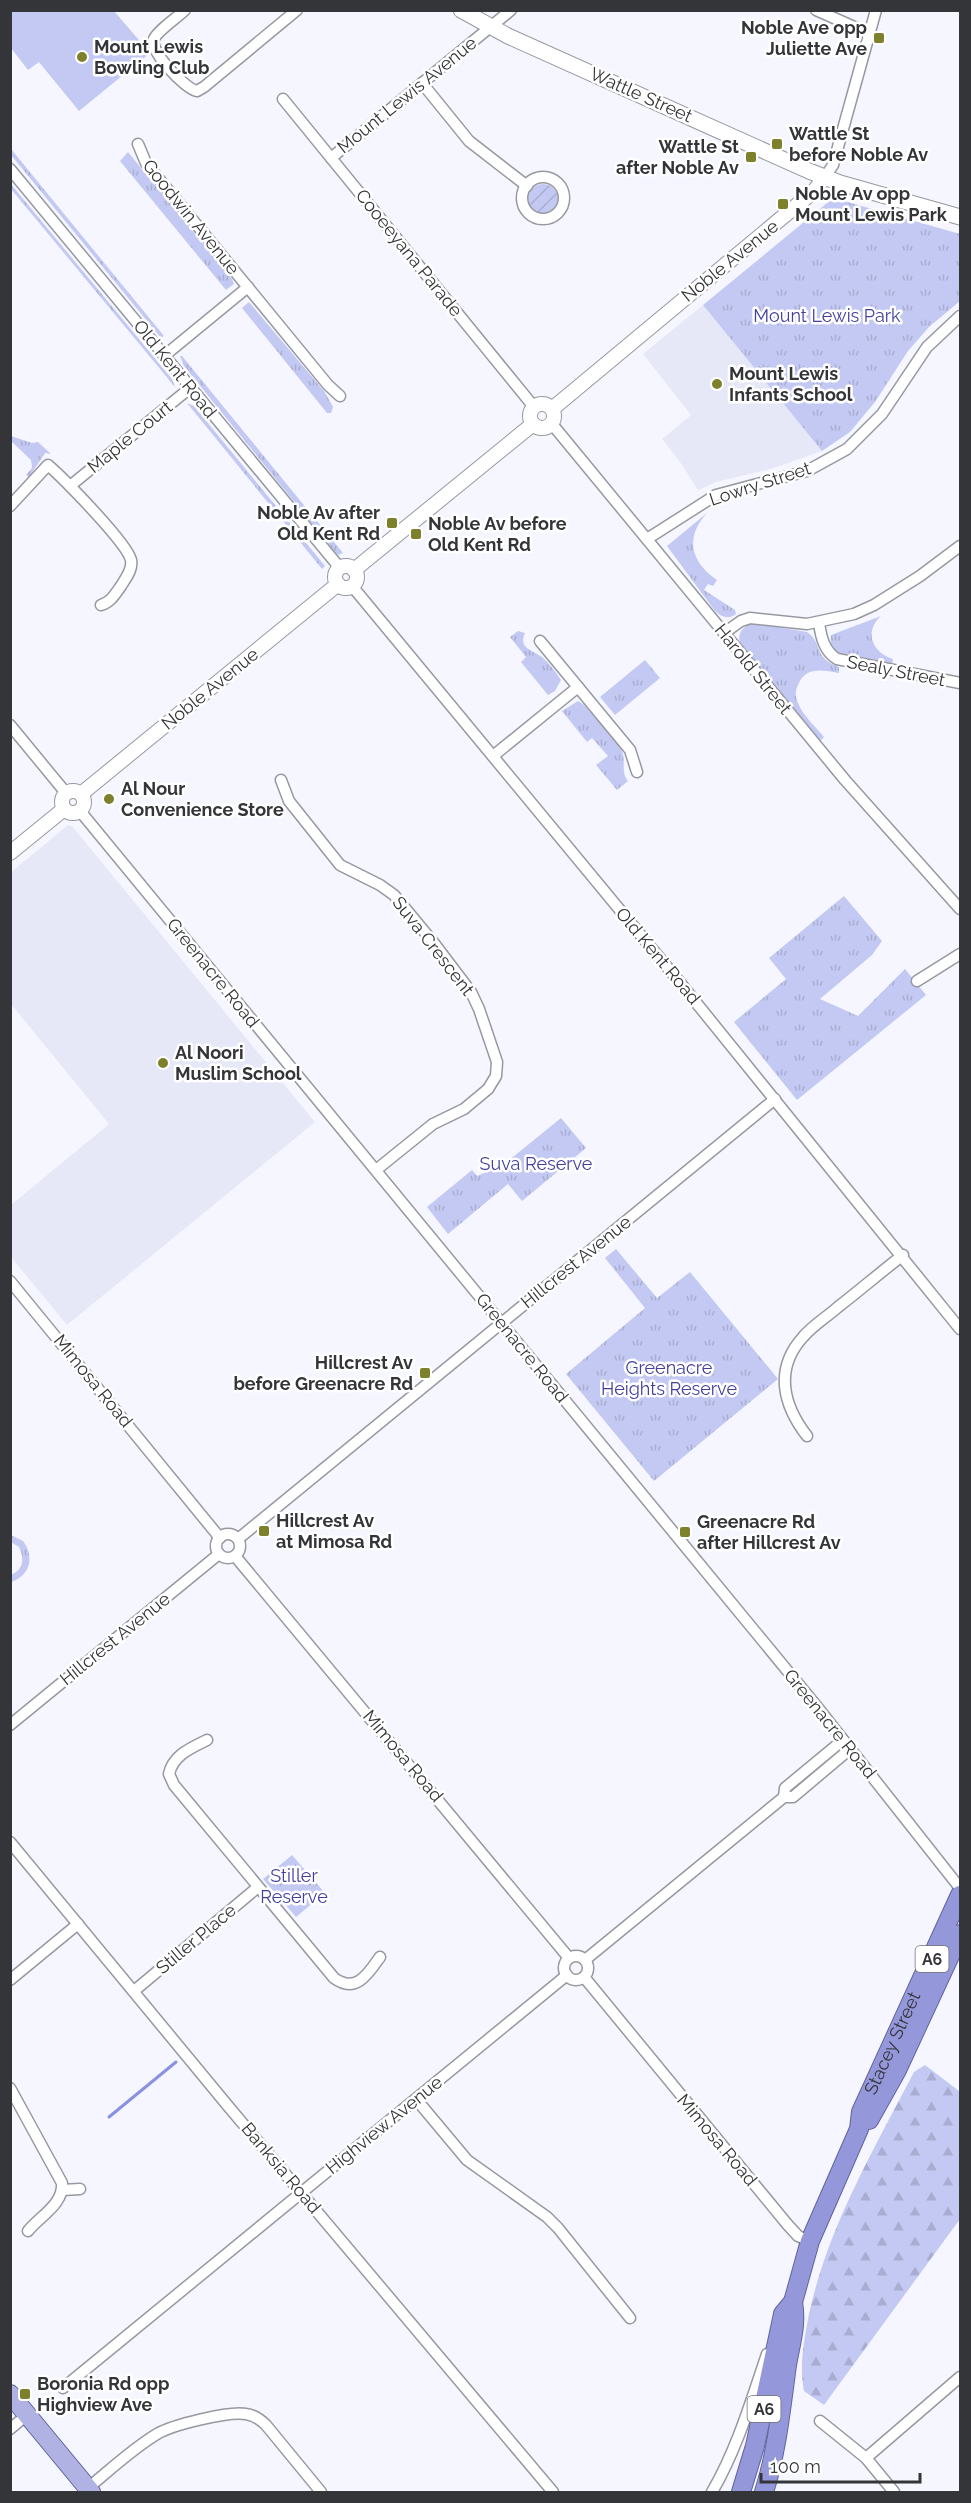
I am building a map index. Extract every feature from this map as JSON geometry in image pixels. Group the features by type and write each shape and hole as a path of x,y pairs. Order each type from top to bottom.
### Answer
{"highway":[{"name":"Stacey Street","path":"741,2493 762,2416 783,2314 793,2302 810,2241 859,2129 861,2112 960,1895"},
{"name":"Stacey Street","path":"859,2129 871,2118 897,2070 960,1934"},
{"name":"Stacey Street","path":"764,2493 780,2431 796,2320 793,2302"}],"main road":[{"name":"Wattle Street","path":"461,10 490,27 825,177 960,217"},
{"path":"10,2394 89,2490"}],"street":[{"path":"185,10 158,34 153,45 156,52 182,83 188,89 197,91 211,82 297,10"},
{"name":"Mount Lewis Avenue","path":"331,158 511,10"},
{"path":"816,10 870,34"},
{"name":"Noble Avenue","path":"552,409 817,189 832,165 876,10"},
{"path":"422,84 469,141 527,186"},
{"name":"Cooeeyana Parade","path":"283,99 534,407"},
{"name":"Goodwin Avenue","path":"138,144 146,163 328,386 340,396"},
{"name":"Old Kent Road","path":"10,169 190,388 347,569"},
{"name":"Goodwin Avenue","path":"164,356 248,287"},
{"name":"Lowry Street","path":"647,539 716,495 807,471 847,449 882,414 927,347 960,316"},
{"name":"Maple Court","path":"70,486 190,388"},
{"path":"545,405 552,409 554,418 552,424 542,428 533,424 530,417 534,407 545,405"},
{"path":"347,569 357,578 345,585 335,577 533,424"},
{"name":"Harold Street","path":"552,424 844,780 960,909"},
{"path":"10,506 48,465 70,486 125,549 131,561 129,572 115,594 109,602 101,605"},
{"path":"724,633 750,618 792,624 819,623 854,614 874,605 920,576 960,546"},
{"name":"Noble Avenue","path":"81,794 345,585"},
{"name":"Old Kent Road","path":"345,585 493,756 903,1255 960,1329"},
{"name":"Sealy Street","path":"819,623 825,647 837,659 960,683"},
{"path":"540,641 630,750 637,772"},
{"path":"493,756 578,687"},
{"path":"10,725 66,793"},
{"name":"Suva Crescent","path":"281,780 289,801 340,865 380,885 394,895 433,942 471,992 497,1062 496,1076 488,1089 464,1109 433,1124 376,1170"},
{"path":"72,790 81,794 84,804 80,810 70,813 64,809 61,802 66,793 72,790"},
{"path":"10,853 64,809"},
{"name":"Greenacre Road","path":"80,810 502,1322 847,1745 960,1888"},
{"path":"917,981 960,954"},
{"name":"Hillcrest Avenue","path":"238,1539 775,1099"},
{"path":"807,1436 793,1416 787,1402 785,1376 791,1354 807,1333 903,1255"},
{"name":"Mimosa Road","path":"10,1281 220,1538"},
{"path":"231,1535 238,1539 239,1550 235,1556 225,1557 219,1554 216,1544 220,1538 231,1535"},
{"name":"Hillcrest Avenue","path":"10,1725 219,1554"},
{"name":"Mimosa Road","path":"235,1556 568,1958"},
{"path":"207,1740 181,1754 165,1774 342,1988 362,1979 381,1957"},
{"path":"585,1960 784,1797 786,1788 847,1745"},
{"name":"Banksia Road","path":"10,1842 553,2493"},
{"name":"Stiller Place","path":"134,1991 258,1887"},
{"path":"10,1980 78,1924"},
{"path":"577,1956 585,1960 588,1969 584,1977 573,1979 567,1975 564,1966 568,1958 577,1956"},
{"name":"Highview Avenue","path":"63,2388 567,1975"},
{"name":"Mimosa Road","path":"584,1977 787,2224 798,2236 810,2241"},
{"path":"10,2088 57,2172 62,2190 57,2202 28,2231"},
{"path":"416,2099 467,2160 547,2217 558,2228 630,2318"},
{"path":"62,2190 80,2189"},
{"name":"Stacey Street","path":"712,2493 726,2469 747,2416 767,2355 781,2324"},
{"path":"866,2458 960,2377"},
{"path":"89,2490 157,2434 169,2428 244,2413 258,2418 266,2425 321,2493"},
{"path":"10,2429 28,2414"},
{"path":"820,2421 866,2458 894,2493"}],"shaded area":[{"name":"Mount Lewis Infants School","path":"703,305 822,451 774,468 716,482 698,490 662,439 691,415 643,354"},
{"name":"Al Noori Muslim School","path":"68,825 72,826 315,1122 67,1325 11,1257 11,1205 109,1124 11,1004 10,873"}],"green space":[{"name":"Mount Lewis Bowling Club","path":"10,11 114,11 150,53 79,111 39,62 28,70 11,48"},
{"path":"10,149 164,336 161,338 11,155"},
{"path":"128,152 234,284 226,290 120,161"},
{"path":"10,183 172,379 175,387 11,189"},
{"path":"543,184 553,189 558,199 553,209 543,214 533,209 528,199 533,189"},
{"name":"Mount Lewis Park","path":"832,199 960,234 960,301 929,327 908,351 875,402 850,432 822,451 703,305"},
{"path":"249,302 324,391 333,407 331,413 327,413 242,308"},
{"path":"180,356 343,553 338,555 335,552 184,366"},
{"path":"187,403 194,406 325,566 322,569"},
{"path":"11,436 32,443 38,442 51,454 45,453 29,477 26,475 32,468 31,460 11,441"},
{"path":"707,513 695,531 694,549 701,565 717,580 713,586 708,584 704,590 735,610 736,614 731,617 722,616 715,611 667,546"},
{"path":"881,616 872,629 873,641 880,652 893,659 892,665 841,654 834,649 831,644 831,635"},
{"path":"753,623 807,632 815,641 821,655 839,667 839,673 821,670 810,672 801,679 796,690 800,708 824,737 820,741 740,644 739,636 742,630"},
{"path":"518,631 525,633 523,642 527,648 545,659 561,680 555,691 548,695 521,662 526,657 510,637"},
{"path":"645,660 660,678 615,715 600,697"},
{"path":"578,701 604,727 621,749 624,757 624,774 628,781 617,790 596,765 608,756 592,738 587,742 562,711"},
{"path":"844,896 882,941 872,955 820,999 858,1016 905,969 926,995 797,1100 734,1022 786,979 769,958"},
{"name":"Suva Reserve","path":"561,1118 586,1148 522,1201 508,1184 448,1234 427,1207 472,1170 477,1176 503,1165"},
{"name":"Greenacre Heights Reserve","path":"616,1249 657,1298 690,1272 778,1379 654,1481 566,1374 645,1308 605,1258"},
{"path":"11,1535 23,1541 27,1547 29,1565 23,1575 11,1582 11,1575 20,1567 22,1556 19,1547 11,1542"},
{"name":"Stiller Reserve","path":"292,1855 325,1893 296,1917 263,1879"},
{"path":"925,2065 959,2091 960,2095 960,2219 824,2405 804,2391 802,2372 805,2333 817,2282 853,2190 914,2072"}],"waterway":[{"path":"109,2117 176,2062"}],"place":[{"name":"Noble Ave opp Juliette Ave","path":"879,38"},
{"name":"Mount Lewis Bowling Club","path":"82,57"},
{"name":"Wattle St before Noble Av","path":"777,144"},
{"name":"Wattle St after Noble Av","path":"751,157"},
{"name":"Noble Av opp Mount Lewis Park","path":"783,204"},
{"name":"Mount Lewis Infants School","path":"717,384"},
{"name":"Noble Av after Old Kent Rd","path":"392,523"},
{"name":"Noble Av before Old Kent Rd","path":"416,534"},
{"name":"Al Nour Convenience Store","path":"109,799"},
{"name":"Al Noori Muslim School","path":"163,1063"},
{"name":"Hillcrest Av before Greenacre Rd","path":"425,1373"},
{"name":"Hillcrest Av at Mimosa Rd","path":"264,1531"},
{"name":"Greenacre Rd after Hillcrest Av","path":"685,1532"},
{"name":"Boronia Rd opp Highview Ave","path":"25,2394"}]}
